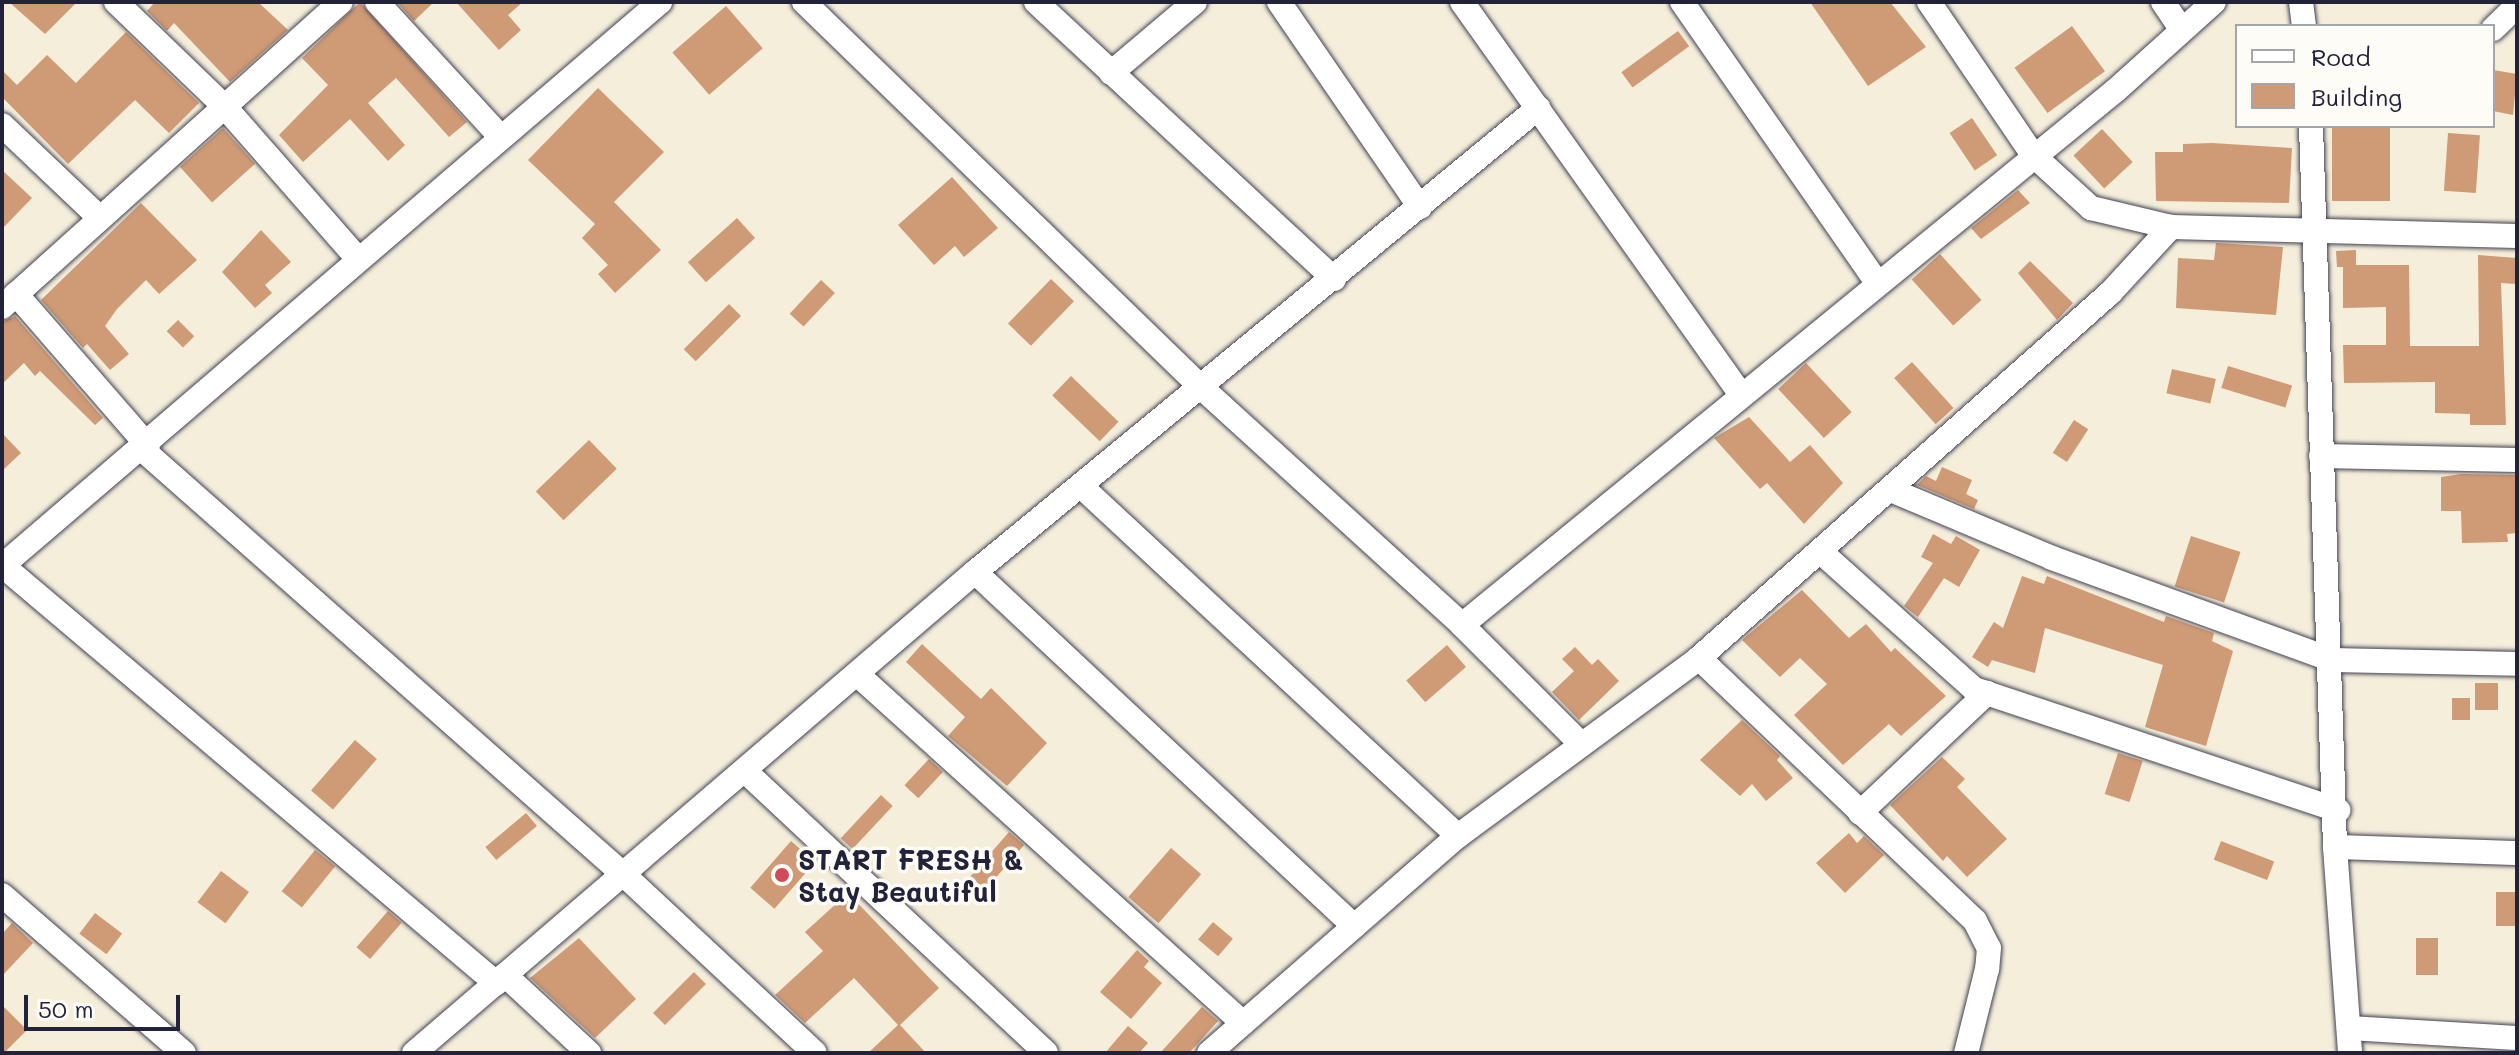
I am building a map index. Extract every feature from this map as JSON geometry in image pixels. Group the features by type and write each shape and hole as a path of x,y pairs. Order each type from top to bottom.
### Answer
{"street":[{"path":"116,2 225,107 358,259"},
{"path":"341,2 9,301 146,448 623,874 815,1053"},
{"path":"377,2 500,136"},
{"path":"589,1053 2,566 146,448 358,259 660,2"},
{"path":"804,2 1203,389 1462,625 1581,744"},
{"path":"1036,2 1334,279"},
{"path":"1111,73 1195,2"},
{"path":"1279,2 1420,207"},
{"path":"1462,2 1742,396"},
{"path":"1682,2 1878,284"},
{"path":"1929,2 2033,155 2091,208 2171,227 2517,236"},
{"path":"2163,2 2182,30"},
{"path":"1462,625 1878,284 2214,2"},
{"path":"2301,2 2304,24"},
{"path":"2495,27 2517,6"},
{"path":"2495,29 2517,29"},
{"path":"414,1053 975,572 1203,389 1538,108"},
{"path":"2,125 100,218"},
{"path":"2311,128 2321,456 2338,810 2335,847 2350,1053"},
{"path":"1209,1053 1458,836 1699,658 1723,632 1822,553 2110,293 2171,227"},
{"path":"2321,456 2517,460"},
{"path":"1082,487 1458,836"},
{"path":"1893,491 2052,558 2332,660 2517,664"},
{"path":"1822,553 1974,689 2338,810"},
{"path":"975,572 1354,926"},
{"path":"1699,658 1860,813 1941,886 1984,934 1987,969 1966,1053"},
{"path":"858,675 1243,1023"},
{"path":"1860,813 1987,693"},
{"path":"745,771 1046,1053"},
{"path":"2335,847 2517,853"},
{"path":"2,895 184,1053"},
{"path":"2349,1028 2517,1038"}],"building":[{"path":"9,2 77,2 45,34"},
{"path":"155,2 258,2 288,30 230,82 174,23 167,31 147,11"},
{"path":"360,2 467,122 449,137 396,78 368,103 405,145 388,161 350,119 303,162 279,135 328,85 302,58"},
{"path":"397,2 434,2 414,21"},
{"path":"456,2 523,2 508,15 521,30 499,50"},
{"path":"1810,2 1890,2 1926,47 1868,86"},
{"path":"726,6 763,48 709,95 672,53"},
{"path":"2072,26 2105,71 2047,113 2015,68"},
{"path":"1678,31 1689,46 1633,88 1621,72"},
{"path":"126,32 199,103 169,133 135,100 68,164 2,97 2,70 17,85 47,55 76,83"},
{"path":"2495,70 2517,74 2513,115 2495,111"},
{"path":"598,88 664,152 614,202 661,250 615,293 598,274 608,265 582,238 595,224 528,160"},
{"path":"1972,118 1997,155 1975,170 1950,133"},
{"path":"223,128 255,164 212,202 180,167"},
{"path":"2332,128 2390,128 2390,201 2332,201"},
{"path":"2102,129 2133,162 2104,189 2073,156"},
{"path":"2448,133 2480,135 2476,193 2444,191"},
{"path":"2183,144 2292,148 2289,203 2156,201 2155,152 2183,152"},
{"path":"2,170 32,198 2,229"},
{"path":"952,177 998,228 964,257 955,246 934,265 898,225"},
{"path":"2018,190 2030,203 1981,239 1971,228"},
{"path":"141,203 197,260 159,294 146,280 117,309 105,326 129,354 110,370 87,344 83,348 41,300"},
{"path":"737,218 755,238 706,282 688,262"},
{"path":"261,230 291,262 265,285 272,293 255,308 222,272"},
{"path":"2216,243 2283,247 2276,315 2176,308 2178,258 2214,260"},
{"path":"2356,250 2356,265 2409,265 2410,346 2479,346 2478,255 2517,258 2517,284 2501,283 2506,425 2470,425 2470,414 2435,413 2435,382 2344,383 2343,345 2386,345 2386,307 2343,308 2343,267 2337,267 2336,251"},
{"path":"1940,254 1981,300 1953,326 1912,279"},
{"path":"2030,261 2073,303 2057,320 2018,273"},
{"path":"1051,279 1074,301 1031,346 1008,324"},
{"path":"821,280 835,293 804,327 790,314"},
{"path":"729,304 741,316 696,361 684,349"},
{"path":"15,316 103,418 95,425 40,371 35,376 24,363 2,384 2,322"},
{"path":"178,320 194,336 183,348 167,331"},
{"path":"1912,362 1953,408 1936,424 1894,378"},
{"path":"1806,363 1852,412 1824,438 1778,389"},
{"path":"2228,366 2292,386 2285,408 2221,388"},
{"path":"2172,369 2216,379 2210,403 2166,393"},
{"path":"1071,376 1118,422 1100,441 1052,395"},
{"path":"1749,417 1790,462 1810,445 1843,483 1804,524 1767,483 1760,489 1714,438"},
{"path":"2074,420 2088,429 2067,462 2053,453"},
{"path":"2,433 21,453 2,471"},
{"path":"589,440 617,469 564,520 536,491"},
{"path":"1942,467 1972,480 1966,494 1978,500 1974,509 1917,485 1926,476 1936,481"},
{"path":"2461,474 2517,475 2517,533 2507,534 2508,542 2462,543 2461,511 2441,511 2441,477"},
{"path":"1933,534 1951,544 1956,536 1980,550 1959,587 1944,578 1918,617 1904,606 1933,563 1921,557"},
{"path":"2191,536 2240,552 2224,602 2175,586"},
{"path":"2022,576 2044,584 2047,576 2164,622 2166,616 2214,633 2212,641 2233,651 2206,746 2145,727 2163,665 2045,628 2035,673 1992,660 1988,667 1972,657 1994,622 2003,628"},
{"path":"1802,590 1849,638 1866,624 1891,652 1895,648 1946,696 1901,736 1889,724 1843,765 1794,715 1827,684 1800,658 1780,677 1742,640"},
{"path":"922,644 981,699 991,688 1047,743 1007,786 948,736 965,717 906,662"},
{"path":"1447,645 1466,667 1425,702 1406,680"},
{"path":"1575,647 1592,665 1598,659 1619,681 1579,720 1552,692 1574,671 1562,659"},
{"path":"2475,683 2498,683 2498,710 2475,710"},
{"path":"2452,698 2470,698 2470,720 2452,720"},
{"path":"1742,720 1780,756 1777,760 1793,778 1766,801 1752,784 1740,796 1700,760"},
{"path":"355,740 377,759 333,810 311,791"},
{"path":"2118,753 2143,761 2129,802 2105,794"},
{"path":"1942,757 1965,779 1957,787 2007,839 1967,877 1947,856 1943,861 1890,805"},
{"path":"929,759 943,772 918,798 904,785"},
{"path":"881,795 893,806 852,849 841,838"},
{"path":"526,813 537,826 496,860 485,847"},
{"path":"1009,832 1024,845 985,890 970,877"},
{"path":"1849,833 1857,843 1864,836 1884,855 1845,893 1816,863"},
{"name":"START FRESH & Stay Beautiful","path":"791,841 815,862 774,909 750,888"},
{"path":"2221,841 2274,861 2267,880 2214,860"},
{"path":"1171,848 1201,874 1159,923 1128,897"},
{"path":"315,850 335,866 302,908 282,891"},
{"path":"221,871 249,892 225,923 198,902"},
{"path":"2496,892 2517,892 2517,926 2496,926"},
{"path":"848,893 939,988 900,1025 926,1053 868,1053 898,1025 854,978 805,1023 775,995 823,951 805,932"},
{"path":"388,911 402,923 370,959 357,947"},
{"path":"95,913 122,933 107,954 79,934"},
{"path":"1213,922 1233,939 1218,956 1198,940"},
{"path":"12,923 33,943 2,976 2,934"},
{"path":"579,938 636,999 595,1038 530,978"},
{"path":"2416,938 2438,938 2438,975 2416,975"},
{"path":"1137,950 1149,961 1144,967 1162,983 1131,1019 1100,992"},
{"path":"694,972 706,984 665,1025 653,1013"},
{"path":"2,1005 27,1030 4,1053 2,1053"},
{"path":"1202,1007 1218,1021 1189,1053 1160,1053"},
{"path":"1128,1026 1148,1043 1139,1053 1105,1053"}],"place":[{"name":"START FRESH & Stay Beautiful","path":"782,875"}]}
